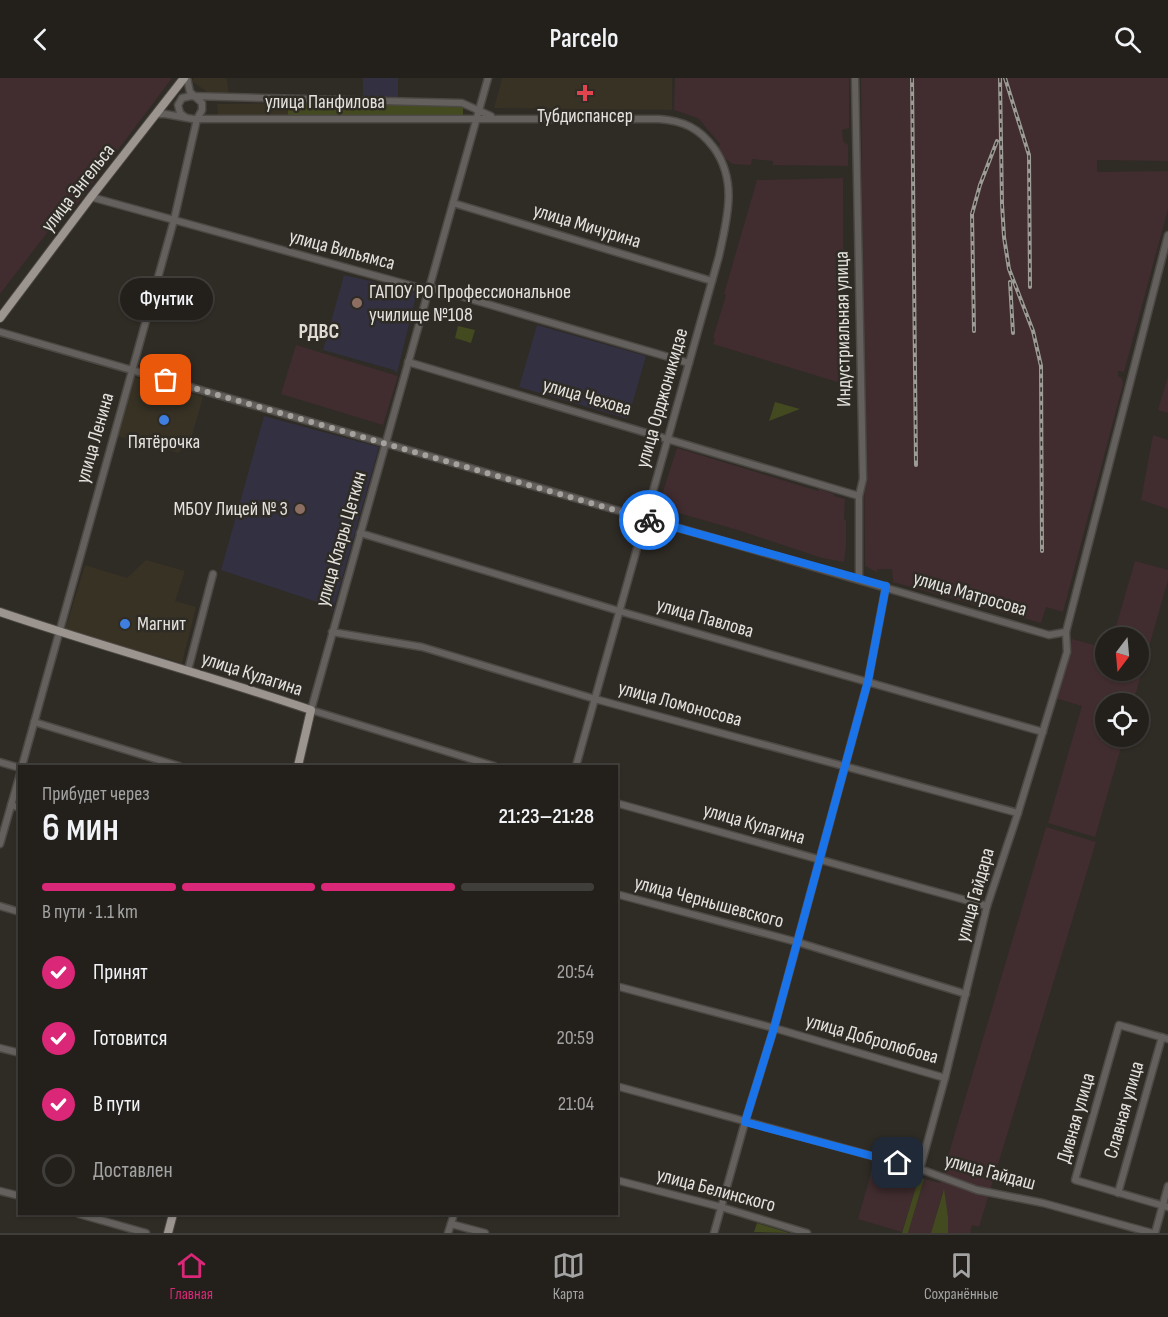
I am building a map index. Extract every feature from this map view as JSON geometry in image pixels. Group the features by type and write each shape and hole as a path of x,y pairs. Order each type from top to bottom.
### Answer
{"main road":[{"name":"улица Энгельса","path":"0,318 91,197 186,78"},
{"name":"улица Кулагина","path":"0,612 311,711"},
{"name":"улица Клары Цеткин","path":"298,765 311,711"},
{"path":"168,1233 173,1215"}],"street":[{"path":"186,78 189,89 193,96 199,99 202,106 201,114 197,119"},
{"name":"улица Клары Цеткин","path":"311,711 488,78"},
{"name":"Индустриальная улица","path":"855,78 863,479 860,496 859,579"},
{"name":"улица Панфилова","path":"171,95 458,103 494,118"},
{"path":"187,118 180,113 178,105 182,98 193,96"},
{"name":"улица Панфилова","path":"157,114 197,119 659,119 682,122"},
{"name":"улица Ленина","path":"22,765 174,220 197,119"},
{"name":"улица Орджоникидзе","path":"576,765 712,281 729,209 728,180 722,161 700,131 682,122"},
{"name":"улица Вильямса","path":"91,197 689,363"},
{"name":"улица Мичурина","path":"453,203 712,281"},
{"path":"1066,632 1168,235"},
{"name":"улица Матросова","path":"0,332 645,519 886,586 1049,635 1066,632"},
{"name":"улица Чехова","path":"408,362 860,496"},
{"name":"улица Павлова","path":"360,533 619,611 1043,732"},
{"path":"188,670 213,574"},
{"path":"714,1233 774,1028 868,681 886,586"},
{"name":"улица Ломоносова","path":"332,632 422,647 595,699 1018,813"},
{"name":"улица Гайдара","path":"920,1169 987,906 1067,652 1066,632"},
{"name":"улица Кулагина","path":"311,711 491,765"},
{"path":"34,722 176,765"},
{"path":"0,762 18,766"},
{"path":"0,844 18,780"},
{"name":"улица Кулагина","path":"618,803 987,906"},
{"path":"10,805 18,807"},
{"name":"улица Чернышевского","path":"618,895 797,942 966,994"},
{"path":"0,906 18,911"},
{"name":"улица Добролюбова","path":"618,987 774,1028 945,1078"},
{"name":"Дивная улица","path":"1165,1038 1119,1025 1075,1180 1165,1206"},
{"name":"Славная улица","path":"1118,1193 1165,1038"},
{"path":"0,1048 18,1052"},
{"name":"улица Гайдаш","path":"618,1087 920,1169 977,1190 1043,1203 1154,1233"},
{"name":"улица Белинского","path":"618,1181 721,1207 807,1233"},
{"path":"1154,1233 1165,1206 1168,1186"},
{"path":"0,1191 18,1196"},
{"path":"83,1215 146,1233"},
{"path":"448,1233 454,1215"},
{"path":"451,1224 485,1233"}],"shaded area":[{"path":"0,78 172,78 69,215 64,211 57,221 59,223 56,226 53,225 0,294"},
{"path":"194,78 225,78 229,95 211,95 192,81"},
{"path":"363,78 398,78 398,97 363,96"},
{"name":"Тубдиспансер","path":"502,78 672,78 672,110 494,108"},
{"path":"675,78 849,78 849,128 842,130 843,141 848,145 848,166 773,165 773,161 752,159 751,165 733,164 724,158 718,149 720,144 698,118 674,110"},
{"path":"861,78 1168,78 1168,161 1097,160 1097,172 1168,171 1168,209 1124,372 1118,371 1123,384 1063,612 1046,607 1041,623 893,582 892,569 877,569 877,572 865,566"},
{"path":"288,103 288,115 218,116 217,104"},
{"path":"843,178 844,384 713,344 726,295 724,294 757,180"},
{"path":"344,275 417,292 397,373 394,370 323,350"},
{"path":"537,325 646,356 628,419 519,387"},
{"path":"296,345 398,376 383,425 281,394"},
{"path":"1168,376 1168,413 1158,410"},
{"path":"134,377 203,397 190,443 178,453 117,436"},
{"name":"МБОУ Лицей № 3","path":"264,416 379,447 333,611 326,605 221,570"},
{"path":"1153,435 1168,440 1168,509 1141,500"},
{"path":"677,448 818,491 819,489 845,499 844,562 822,558 658,507"},
{"path":"146,560 185,571 175,601 196,607 182,663 65,630 85,565 127,578"},
{"path":"1135,561 1168,570 1168,580 1149,647 1149,627 1116,627"},
{"path":"1072,639 1095,645 1095,681 1139,681 1136,693 1095,693 1095,747 1121,747 1095,837 1048,823 1082,706 1055,698"},
{"path":"1046,827 1096,842 979,1227 972,1225 970,1233 948,1233 948,1217 943,1191 931,1233 908,1233 924,1179 940,1183"},
{"path":"874,1162 919,1177 902,1232 858,1219"}],"green space":[{"path":"288,103 463,106 463,116 288,115"},
{"path":"458,326 475,330 471,343 455,338"},
{"path":"775,402 800,409 769,421"},
{"path":"919,1177 924,1179 908,1233 902,1233"},
{"path":"944,1189 948,1233 931,1233"},
{"path":"757,1223 789,1233 754,1232"}],"railway":[{"path":"912,78 916,465"},
{"path":"1000,78 1004,237 1009,269 1033,331 1041,366 1042,551"},
{"path":"1005,78 1029,155 1030,287"},
{"path":"974,331 972,214 980,185 997,141"},
{"path":"1010,282 1013,333"}],"way so far":[{"path":"166,380 649,520"}],"place":[{"name":"Тубдиспансер","path":"585,93"},
{"name":"ГАПОУ РО Профессиональное училище №108","path":"357,303"},
{"name":"Фунтик","path":"166,380"},
{"name":"Пятёрочка","path":"164,420"},
{"name":"МБОУ Лицей № 3","path":"300,509"},
{"name":"Магнит","path":"125,624"}],"district":[{"name":"РДВС","path":"319,331"}],"route":[{"path":"649,520 886,586 868,681 774,1028 745,1122 898,1163"}]}
